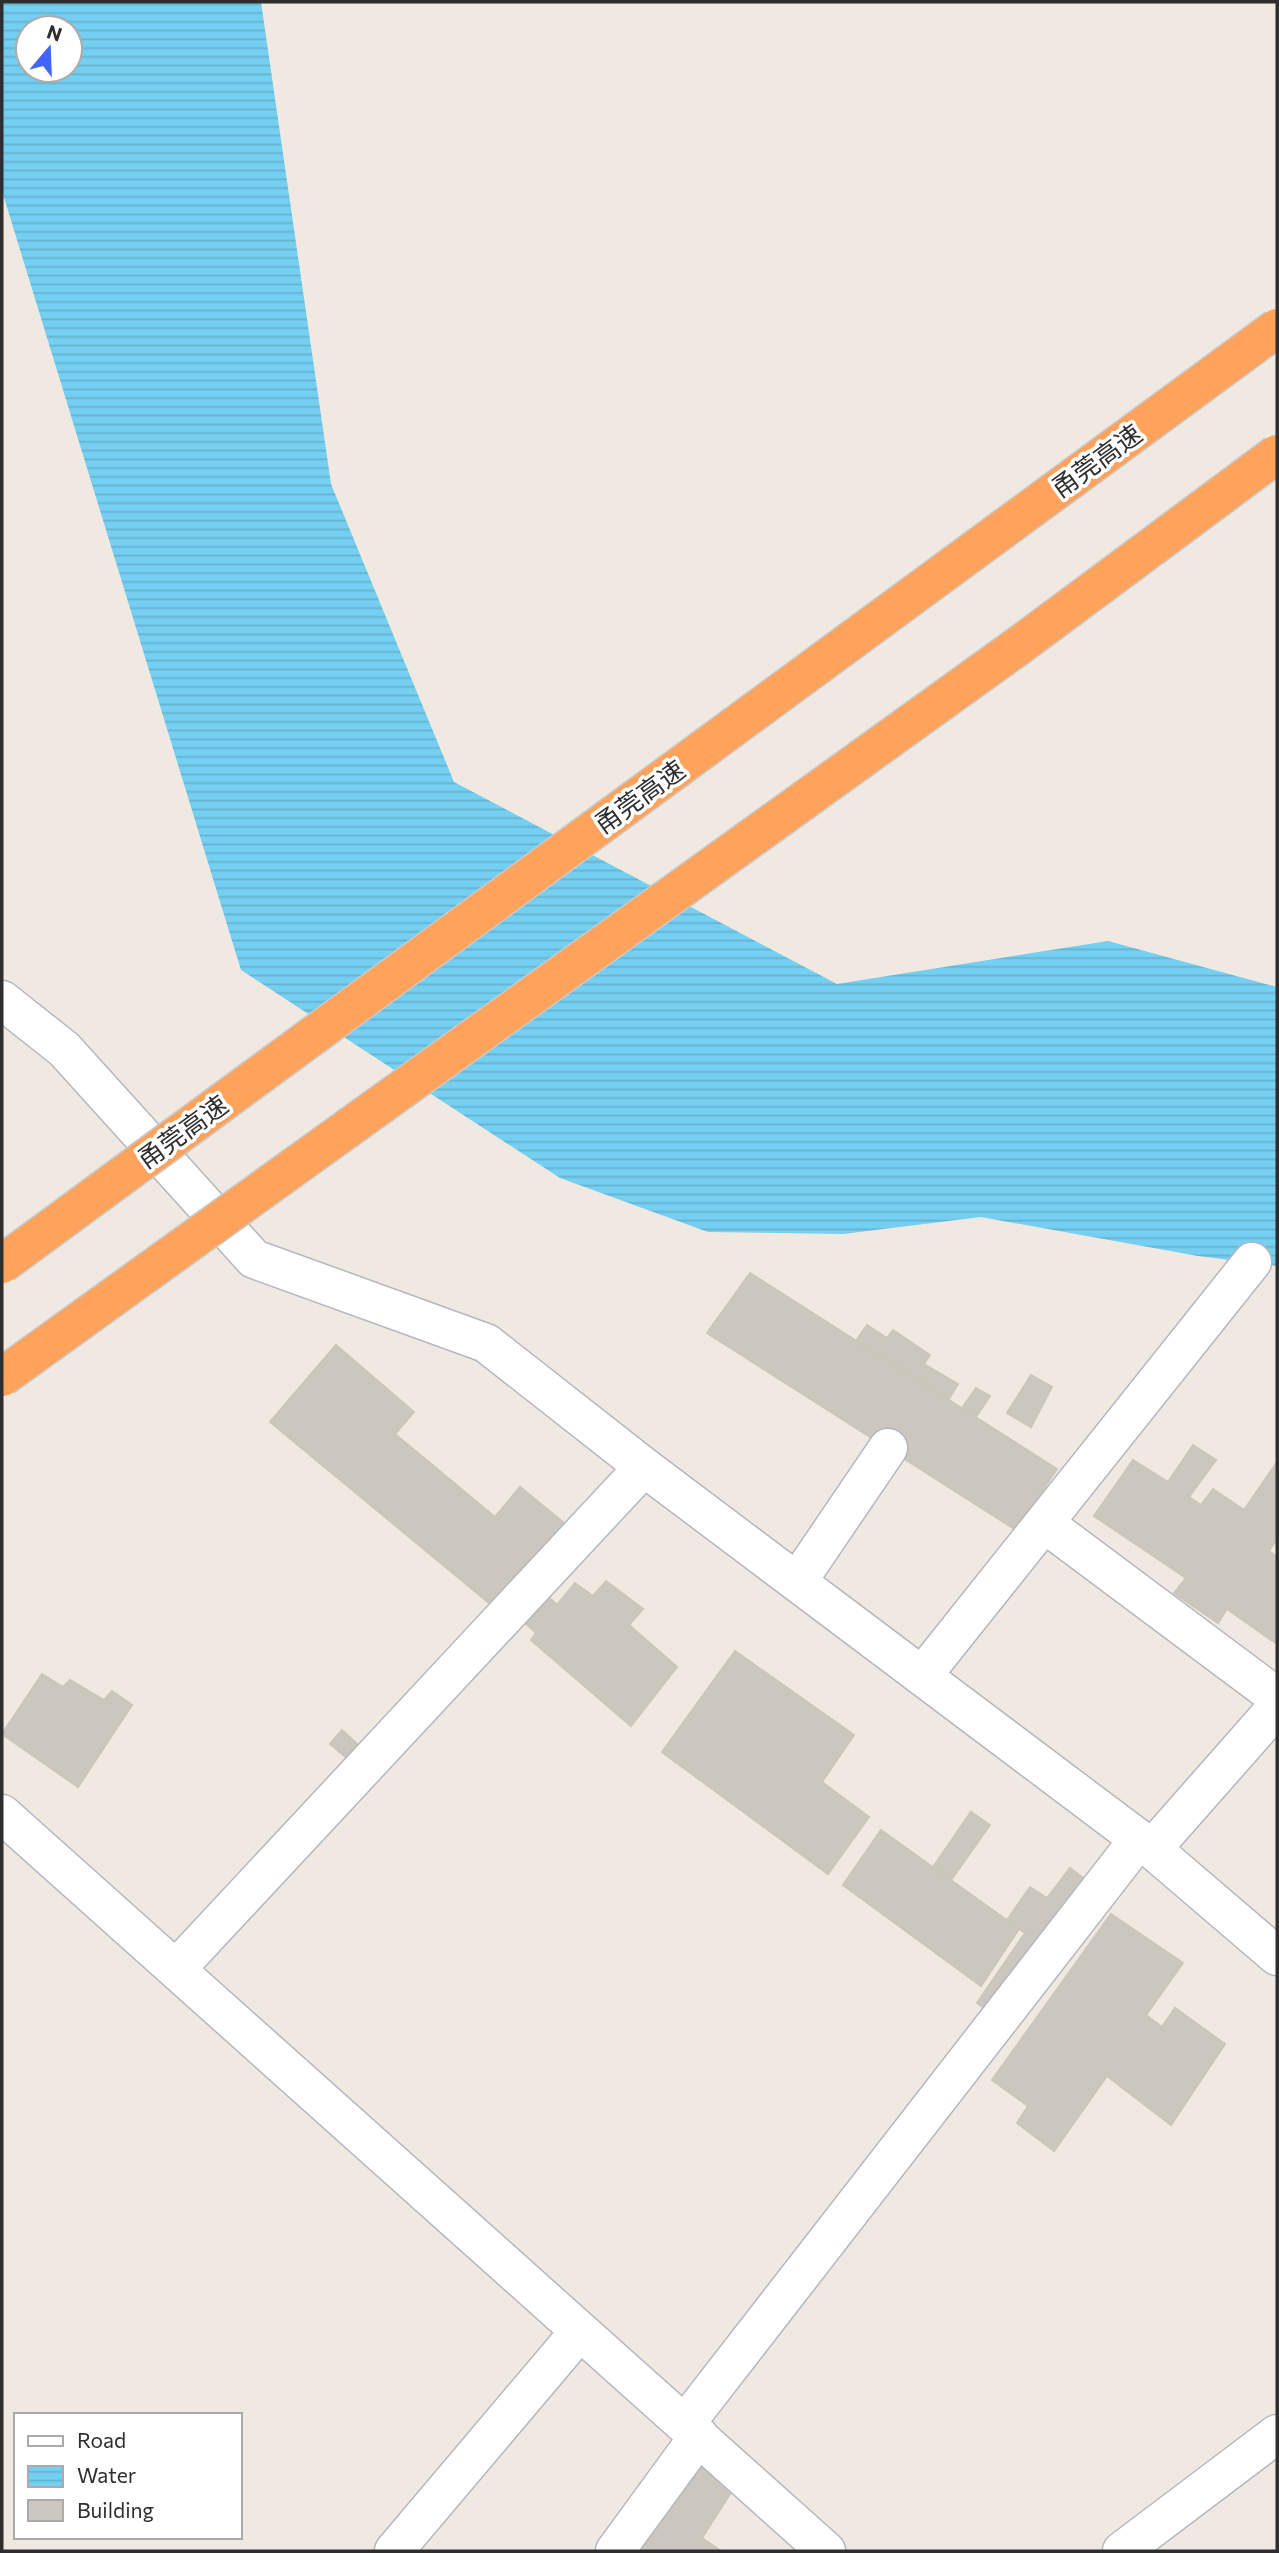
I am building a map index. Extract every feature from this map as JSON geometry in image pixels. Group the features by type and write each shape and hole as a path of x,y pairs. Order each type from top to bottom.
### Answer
{"highway":[{"name":"甬莞高速","path":"2,1264 1277,328"},
{"path":"2,1377 1006,655 1277,454"}],"street":[{"path":"2,1000 64,1049 254,1259 486,1342 644,1467 1145,1844 1277,1956"},
{"path":"922,1676 1252,1262"},
{"path":"797,1583 888,1448"},
{"path":"176,1969 644,1467"},
{"path":"1044,1523 1277,1697"},
{"path":"615,2551 692,2430 1145,1844 1277,1707"},
{"path":"2,1814 826,2551"},
{"path":"394,2551 579,2331"},
{"path":"1122,2551 1277,2434"}],"water":[{"path":"2,2 261,2 331,484 454,782 837,984 1108,941 1277,987 1277,1266 1198,1256 981,1217 843,1234 708,1232 560,1178 241,970 2,191"}],"building":[{"path":"750,1273 1057,1469 1016,1530 707,1333"},
{"path":"867,1325 887,1338 893,1330 930,1355 924,1364 958,1384 948,1400 856,1341"},
{"path":"336,1345 414,1412 395,1434 495,1517 520,1487 569,1527 500,1612 270,1422"},
{"path":"1031,1375 1052,1387 1031,1427 1007,1413"},
{"path":"976,1388 990,1396 976,1417 962,1408"},
{"path":"1193,1445 1216,1460 1189,1497 1201,1505 1213,1489 1244,1510 1277,1462 1277,1539 1269,1551 1277,1557 1277,1644 1227,1609 1218,1623 1174,1593 1186,1578 1094,1516 1133,1460 1168,1482"},
{"path":"606,1581 643,1609 629,1625 677,1667 631,1726 531,1640 536,1633 521,1619 543,1592 557,1605 575,1583 593,1596"},
{"path":"735,1651 854,1735 822,1782 869,1817 828,1874 662,1752"},
{"path":"42,1674 63,1687 70,1680 104,1700 112,1691 132,1705 78,1787 2,1734"},
{"path":"342,1730 368,1754 356,1766 330,1744"},
{"path":"971,1812 990,1825 951,1880 933,1867"},
{"path":"881,1830 1019,1929 981,1986 843,1885"},
{"path":"1070,1868 1090,1883 998,2017 977,2003 1025,1933 1007,1920 1030,1887 1047,1898"},
{"path":"1111,1914 1183,1963 1146,2015 1162,2027 1175,2008 1225,2044 1171,2125 1107,2076 1054,2151 1017,2123 1028,2106 992,2080"},
{"path":"714,2450 732,2491 702,2538 721,2551 639,2551"}]}
